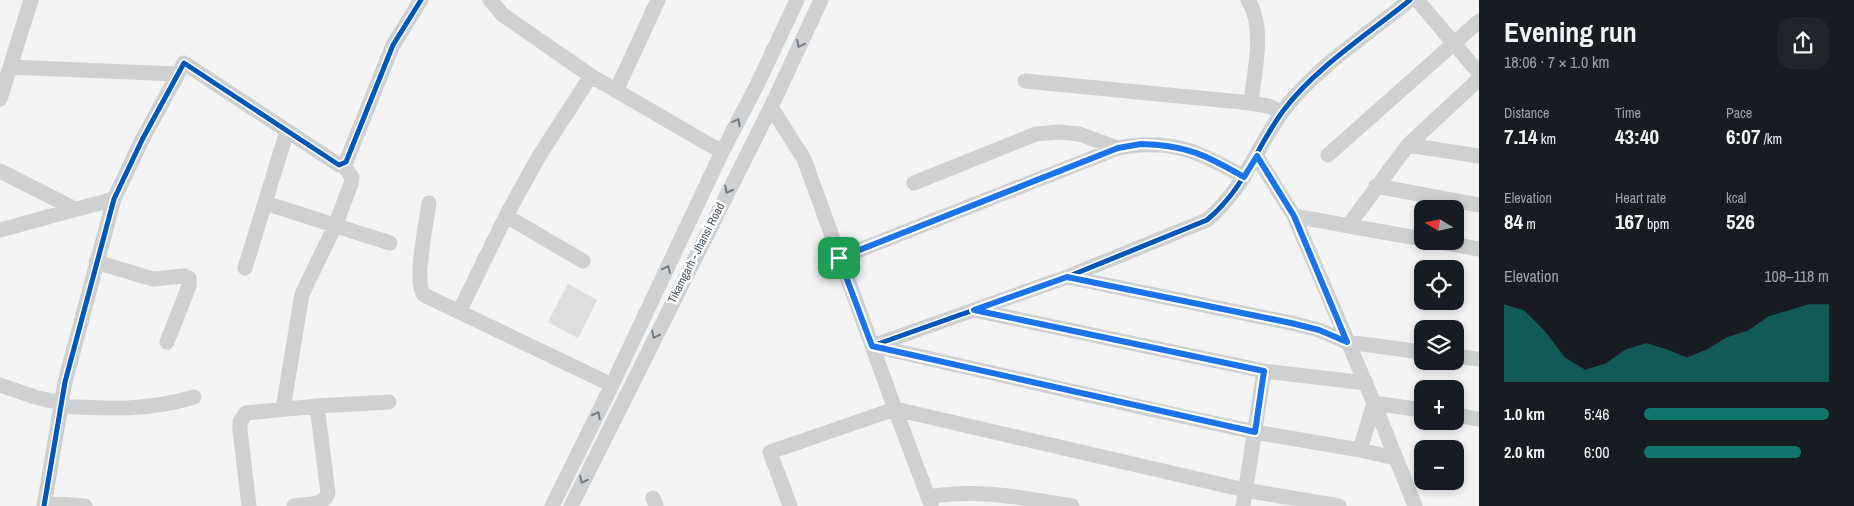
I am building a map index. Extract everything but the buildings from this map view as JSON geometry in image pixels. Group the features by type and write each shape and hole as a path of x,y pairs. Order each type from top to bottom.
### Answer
{"street":[{"path":"0,99 31,0"},
{"path":"85,506 44,504 61,404 96,262 114,199 142,140 184,63 339,165 346,162 393,45 421,0"},
{"path":"490,0 503,15 591,76 722,152"},
{"path":"616,91 658,0"},
{"path":"552,506 612,386 796,0"},
{"name":"Tikamgarh - Jhansi Road","path":"570,506 771,107 821,0"},
{"path":"1248,0 1253,9 1256,26 1251,103"},
{"path":"872,346 1067,277 1207,220 1225,205 1257,156 1282,112 1304,86 1410,0"},
{"path":"1417,0 1479,73"},
{"path":"1328,154 1479,21"},
{"path":"10,67 177,74"},
{"path":"460,312 506,216 539,156 591,76"},
{"path":"1348,226 1408,145 1479,79"},
{"path":"1025,81 1251,103 1268,106 1282,112"},
{"path":"771,107 804,159 929,501 950,493 982,493 1072,506"},
{"path":"245,268 287,131"},
{"path":"914,183 1036,134 1060,132 1078,134 1118,148"},
{"path":"839,258 1118,148 1141,144 1184,147 1211,158 1244,177"},
{"path":"1408,145 1479,156"},
{"path":"1257,156 1294,216 1366,383 1415,506"},
{"path":"283,409 302,294 335,226 352,180 342,164"},
{"path":"0,171 75,209"},
{"path":"1376,186 1479,204"},
{"path":"0,230 114,199"},
{"path":"429,202 419,276 421,291 612,386"},
{"path":"265,203 390,243"},
{"path":"696,208 714,218"},
{"path":"506,216 583,261"},
{"path":"1294,216 1414,238"},
{"path":"1464,246 1479,249"},
{"path":"96,262 147,278 184,276 189,278 189,286 167,342"},
{"path":"1067,277 1291,323 1319,330 1347,342 1414,351"},
{"path":"974,310 1264,371 1366,383"},
{"path":"872,346 1255,432 1395,458"},
{"path":"1464,357 1479,359"},
{"path":"1243,506 1264,371"},
{"path":"0,385 61,404 132,409 170,404 194,397"},
{"path":"249,506 240,422 243,416 251,412 389,402"},
{"path":"1374,403 1414,409"},
{"path":"1360,450 1374,403"},
{"path":"294,506 322,502 326,499 328,493 317,406"},
{"path":"790,506 770,452 895,409 1245,490 1339,506"},
{"path":"1464,416 1479,419"}],"cycle path":[{"path":"44,506 65,382 114,199 142,140 184,63 339,165 346,162 393,45 421,0"},
{"path":"872,346 1067,277 1207,220 1241,181 1273,125 1296,95 1326,66 1410,0"}],"route":[{"path":"1141,144 1166,144 1184,147 1211,158 1244,177 1257,156 1294,216 1347,342 1319,330 1291,323 1067,277 974,310 1264,371 1255,432 978,368 872,346 839,258 1118,148 1141,144"}]}
